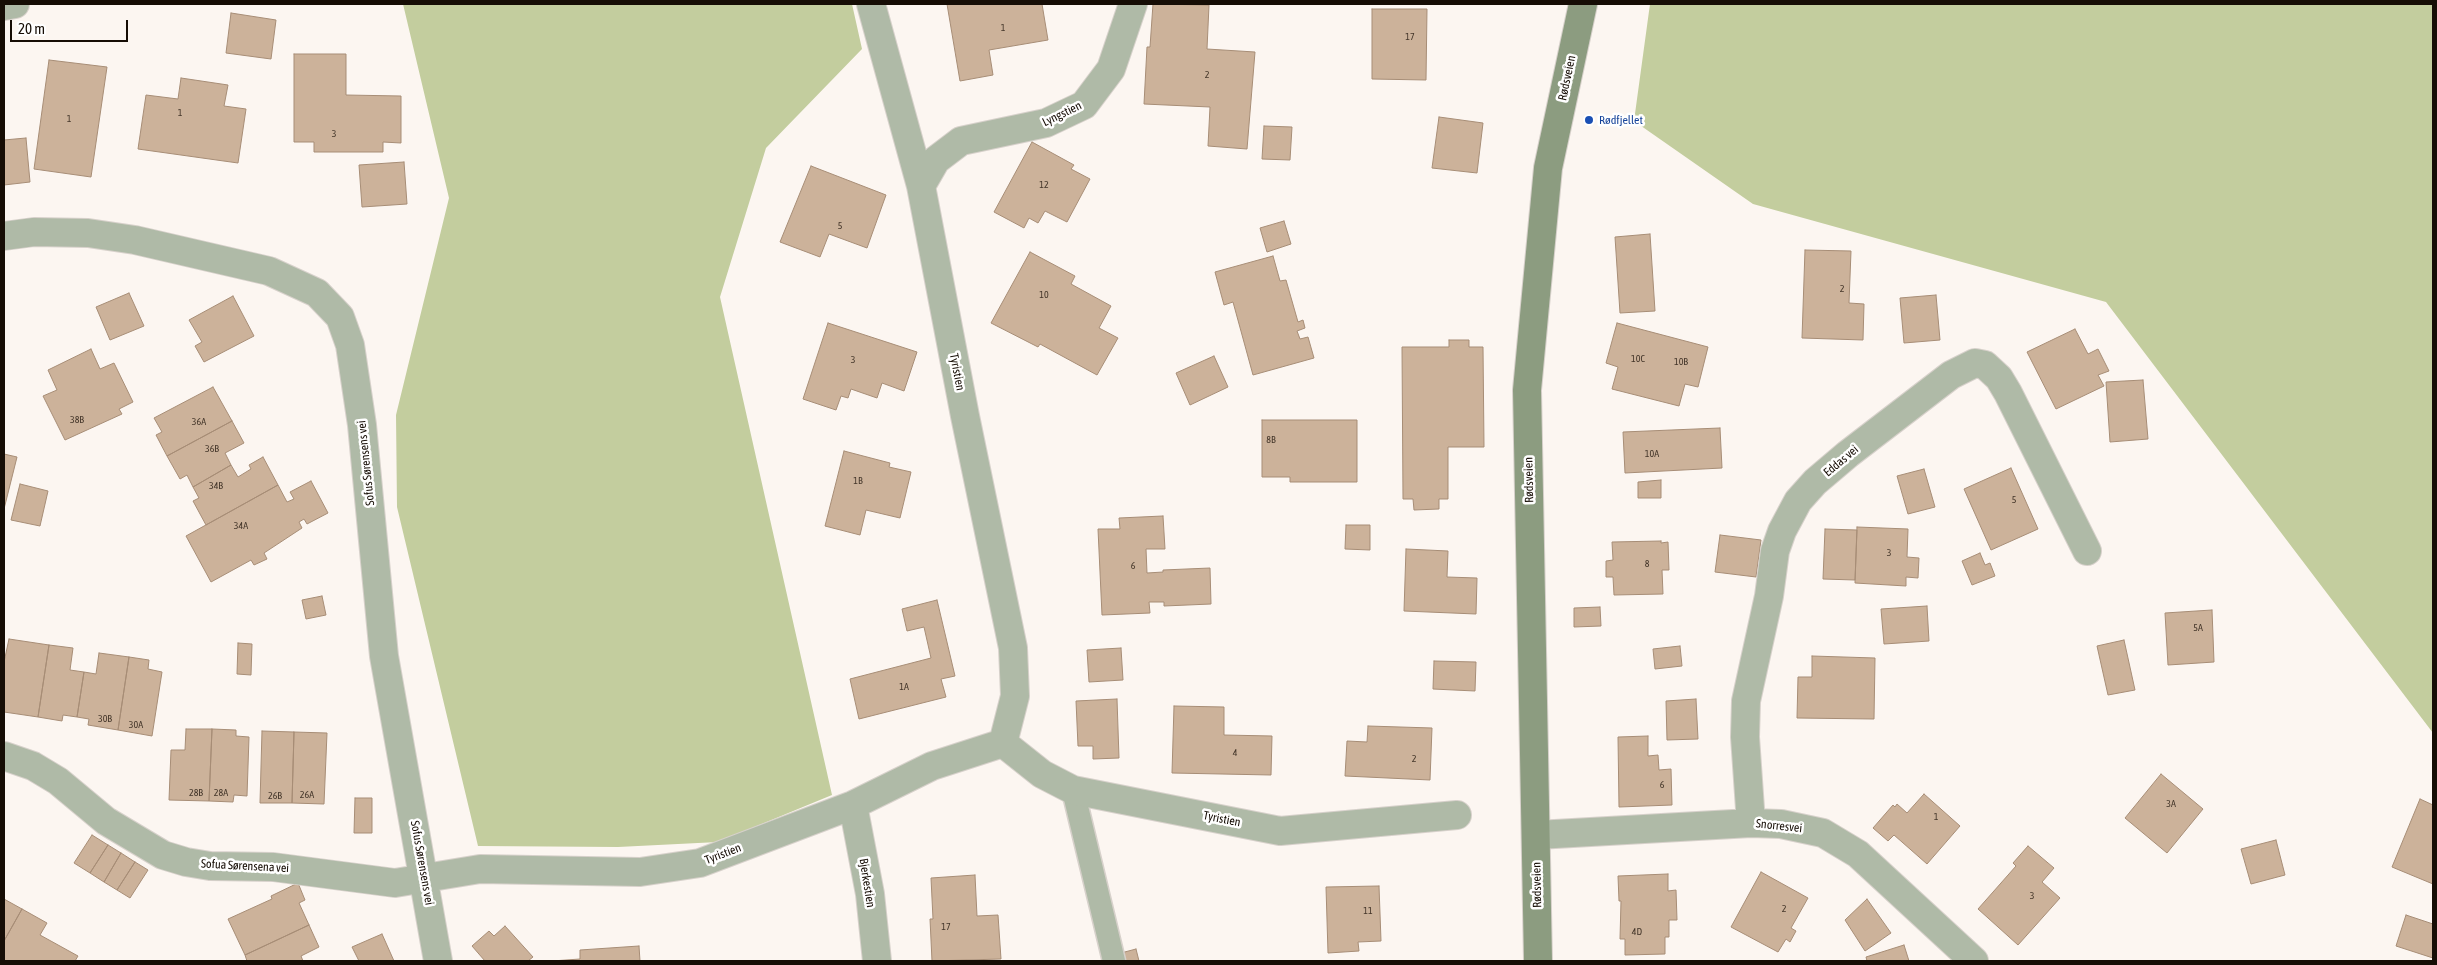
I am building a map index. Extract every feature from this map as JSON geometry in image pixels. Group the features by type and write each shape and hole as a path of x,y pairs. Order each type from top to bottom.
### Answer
{"street":[{"path":"4,6 15,4"},
{"name":"Tyristien","path":"871,4 921,186 965,416 1013,648 1015,696 1003,743"},
{"name":"Lyngstien","path":"921,186 936,160 961,141 1046,123 1084,105 1110,69 1133,4"},
{"name":"Rødsveien","path":"1538,961 1527,390 1548,168 1583,4"},
{"name":"Sofus Sørensens vei","path":"4,236 34,232 88,234 134,240 269,271 317,293 340,317 350,345 362,424 384,656 438,961"},
{"name":"Eddas vei","path":"1751,824 1745,737 1746,701 1769,596 1775,552 1782,531 1798,501 1816,482 1848,454 1951,374 1975,363 1984,365 1998,378 2008,393 2087,551"},
{"name":"Tyristien","path":"1003,743 1042,774 1073,790 1280,831 1456,815"},
{"name":"Tyristien","path":"425,879 480,869 640,872 700,863 853,805 932,766 1003,743"},
{"name":"Sofua Sørensena vei","path":"4,756 33,766 58,781 106,821 163,855 186,862 210,866 273,867 395,883 425,879"},
{"name":"Bjerkestien","path":"853,805 870,894 877,961"},
{"name":"Snorresvei","path":"1537,835 1751,824 1781,824 1823,833 1843,843 1899,890 1974,961"}],"lane":[{"path":"1073,790 1114,961"}],"green space":[{"path":"403,4 852,4 862,49 766,148 720,297 832,795 718,842 618,847 478,846 397,507 396,415 449,198"},
{"path":"1650,4 2433,4 2433,733 2106,302 1753,204 1634,121"}],"building":[{"path":"947,4 1042,4 1048,40 989,50 993,75 960,81"},
{"path":"1153,4 1209,5 1207,49 1255,52 1247,149 1208,146 1210,107 1144,104 1147,47 1150,47"},
{"path":"1372,9 1427,9 1426,80 1372,79"},
{"path":"231,13 276,20 271,59 226,53"},
{"path":"294,54 346,54 346,95 401,96 401,143 383,142 383,152 314,152 314,142 294,142"},
{"path":"49,60 107,67 91,177 34,169"},
{"path":"181,78 228,85 224,106 246,109 238,163 138,149 146,95 178,99"},
{"path":"1439,117 1483,123 1477,173 1432,168"},
{"path":"1264,126 1292,127 1290,160 1262,159"},
{"path":"26,138 30,182 4,185 4,140"},
{"path":"1032,142 1074,165 1071,169 1090,179 1067,222 1045,211 1038,223 1029,218 1024,228 994,212"},
{"path":"404,162 407,204 362,207 359,165"},
{"path":"811,166 886,195 867,248 829,234 820,257 780,242"},
{"path":"1284,221 1291,244 1267,252 1260,228"},
{"path":"1650,234 1655,311 1620,313 1615,237"},
{"path":"1805,250 1851,251 1849,303 1864,304 1863,340 1802,338"},
{"path":"1030,252 1075,276 1071,284 1111,306 1099,328 1118,338 1097,375 1040,344 1038,347 991,323"},
{"path":"1273,256 1280,281 1286,280 1298,322 1303,320 1305,328 1297,331 1300,339 1308,337 1314,358 1253,375 1233,302 1224,305 1215,272"},
{"path":"129,293 144,326 110,340 96,307"},
{"path":"1936,295 1940,340 1904,343 1900,298"},
{"path":"233,296 254,336 204,362 195,346 202,342 189,320"},
{"path":"828,323 917,352 904,391 882,383 877,398 851,389 848,398 841,396 836,410 803,399"},
{"path":"1617,323 1708,347 1698,387 1685,384 1679,406 1612,389 1618,367 1606,363"},
{"path":"2075,329 2088,354 2098,349 2109,371 2098,375 2104,386 2056,409 2027,352"},
{"path":"1449,340 1469,340 1469,347 1483,347 1484,447 1448,447 1448,499 1439,499 1439,509 1414,510 1413,499 1403,499 1402,347 1449,347"},
{"path":"91,349 100,369 114,363 133,402 119,409 122,414 65,440 43,396 57,390 48,370"},
{"path":"1214,356 1228,387 1190,405 1176,373"},
{"path":"2143,380 2148,439 2110,442 2106,382"},
{"path":"213,387 232,421 167,456 156,435 162,432 154,418"},
{"path":"1262,420 1357,420 1357,482 1290,482 1290,477 1262,477"},
{"path":"232,421 244,443 225,453 231,465 193,487 187,475 180,479 167,456"},
{"path":"1720,428 1722,468 1625,473 1623,432"},
{"path":"844,451 890,463 889,467 911,472 900,518 866,510 860,535 825,526"},
{"path":"4,454 17,457 4,509"},
{"path":"263,457 278,485 206,525 193,501 199,498 193,487 231,465 238,477 251,469 249,465"},
{"path":"2011,468 2038,529 1991,550 1964,489"},
{"path":"1924,469 1935,507 1908,514 1897,476"},
{"path":"1661,480 1661,498 1638,498 1638,482"},
{"path":"311,481 328,513 307,524 304,519 299,522 302,528 264,553 267,559 254,565 251,560 211,582 186,536 278,485 287,502 294,499 290,492"},
{"path":"20,484 48,491 40,526 11,520"},
{"path":"1163,516 1165,549 1146,549 1147,573 1163,572 1163,570 1210,568 1211,604 1164,606 1164,602 1149,602 1150,613 1102,615 1098,529 1120,529 1119,518"},
{"path":"1346,525 1370,525 1370,550 1345,549"},
{"path":"1857,527 1908,529 1907,557 1919,558 1918,578 1906,577 1906,586 1855,583"},
{"path":"1825,529 1857,530 1855,580 1823,579"},
{"path":"1720,535 1761,540 1756,577 1715,572"},
{"path":"1661,541 1661,543 1668,542 1669,570 1662,570 1663,594 1614,595 1613,577 1606,577 1606,561 1613,560 1612,542"},
{"path":"1406,549 1448,551 1447,577 1477,578 1476,614 1404,611"},
{"path":"1980,553 1985,565 1990,563 1995,576 1972,585 1962,561"},
{"path":"322,596 326,615 306,619 302,600"},
{"path":"937,600 955,676 941,679 946,697 859,719 850,679 931,658 924,627 907,631 902,609"},
{"path":"1927,606 1929,641 1884,644 1881,609"},
{"path":"1600,607 1601,626 1574,627 1574,608"},
{"path":"2212,610 2214,662 2168,665 2165,613"},
{"path":"9,639 49,645 38,717 4,712 4,662"},
{"path":"2124,640 2135,690 2108,695 2097,646"},
{"path":"238,643 252,644 251,675 237,674"},
{"path":"49,645 73,648 70,670 84,672 77,717 63,715 62,721 38,717"},
{"path":"1680,646 1682,666 1655,669 1653,649"},
{"path":"1121,648 1123,680 1089,682 1087,650"},
{"path":"99,653 129,657 118,730 88,725 89,719 77,717 84,672 96,674"},
{"path":"1812,656 1875,658 1874,719 1797,718 1798,677 1812,677"},
{"path":"129,657 149,660 148,669 162,672 152,736 118,730"},
{"path":"1434,661 1476,662 1475,691 1433,689"},
{"path":"1117,699 1119,758 1093,759 1093,746 1078,746 1076,701"},
{"path":"1696,699 1698,739 1667,740 1666,701"},
{"path":"1174,706 1224,707 1224,735 1272,736 1271,775 1172,773"},
{"path":"1368,726 1432,728 1430,780 1345,776 1347,741 1367,742"},
{"path":"186,729 212,729 209,801 169,800 171,750 185,750"},
{"path":"212,729 236,730 236,736 249,737 247,796 234,795 233,802 209,801"},
{"path":"262,731 294,732 292,803 260,803"},
{"path":"294,732 327,733 324,804 292,803"},
{"path":"1648,736 1648,756 1658,755 1659,770 1671,769 1672,805 1619,807 1618,737"},
{"path":"2161,774 2203,809 2167,853 2125,818"},
{"path":"1924,794 1960,826 1927,864 1894,835 1888,841 1873,828 1893,805 1895,807 1897,804 1907,813"},
{"path":"355,798 372,798 372,833 354,833"},
{"path":"2420,799 2433,805 2433,884 2392,867"},
{"path":"92,835 108,845 90,873 74,863"},
{"path":"2276,840 2285,875 2251,884 2241,849"},
{"path":"108,845 121,853 104,882 90,873"},
{"path":"2028,846 2054,868 2042,882 2060,898 2018,945 1978,909 2016,866 2013,863"},
{"path":"121,853 135,862 117,890 104,882"},
{"path":"135,862 148,870 130,898 117,890"},
{"path":"1761,872 1808,898 1791,928 1796,931 1790,942 1786,939 1778,952 1731,927"},
{"path":"1668,874 1668,891 1676,890 1677,920 1669,920 1669,937 1665,937 1665,954 1625,955 1625,939 1620,939 1621,901 1619,901 1618,876"},
{"path":"975,875 977,916 998,915 1001,959 932,961 930,919 933,919 931,878"},
{"path":"298,883 305,900 299,903 309,925 245,955 228,919 272,899 271,896"},
{"path":"1379,886 1381,941 1358,942 1359,951 1328,953 1326,887"},
{"path":"4,899 22,909 4,941"},
{"path":"1867,899 1891,933 1865,951 1845,920"},
{"path":"22,909 47,923 40,935 78,956 75,961 4,961 4,941"},
{"path":"2406,915 2433,924 2433,958 2396,946"},
{"path":"309,925 319,947 301,956 303,961 247,961 245,955"},
{"path":"505,926 533,957 528,961 485,961 472,946 489,931 494,936"},
{"path":"382,934 394,961 359,961 352,947"},
{"path":"1904,945 1909,961 1867,961 1866,957"},
{"path":"639,946 640,961 552,961 580,959 580,950"},
{"path":"1136,949 1139,961 1123,961 1121,953"}],"place":[{"name":"Rødfjellet","path":"1589,120"}]}
